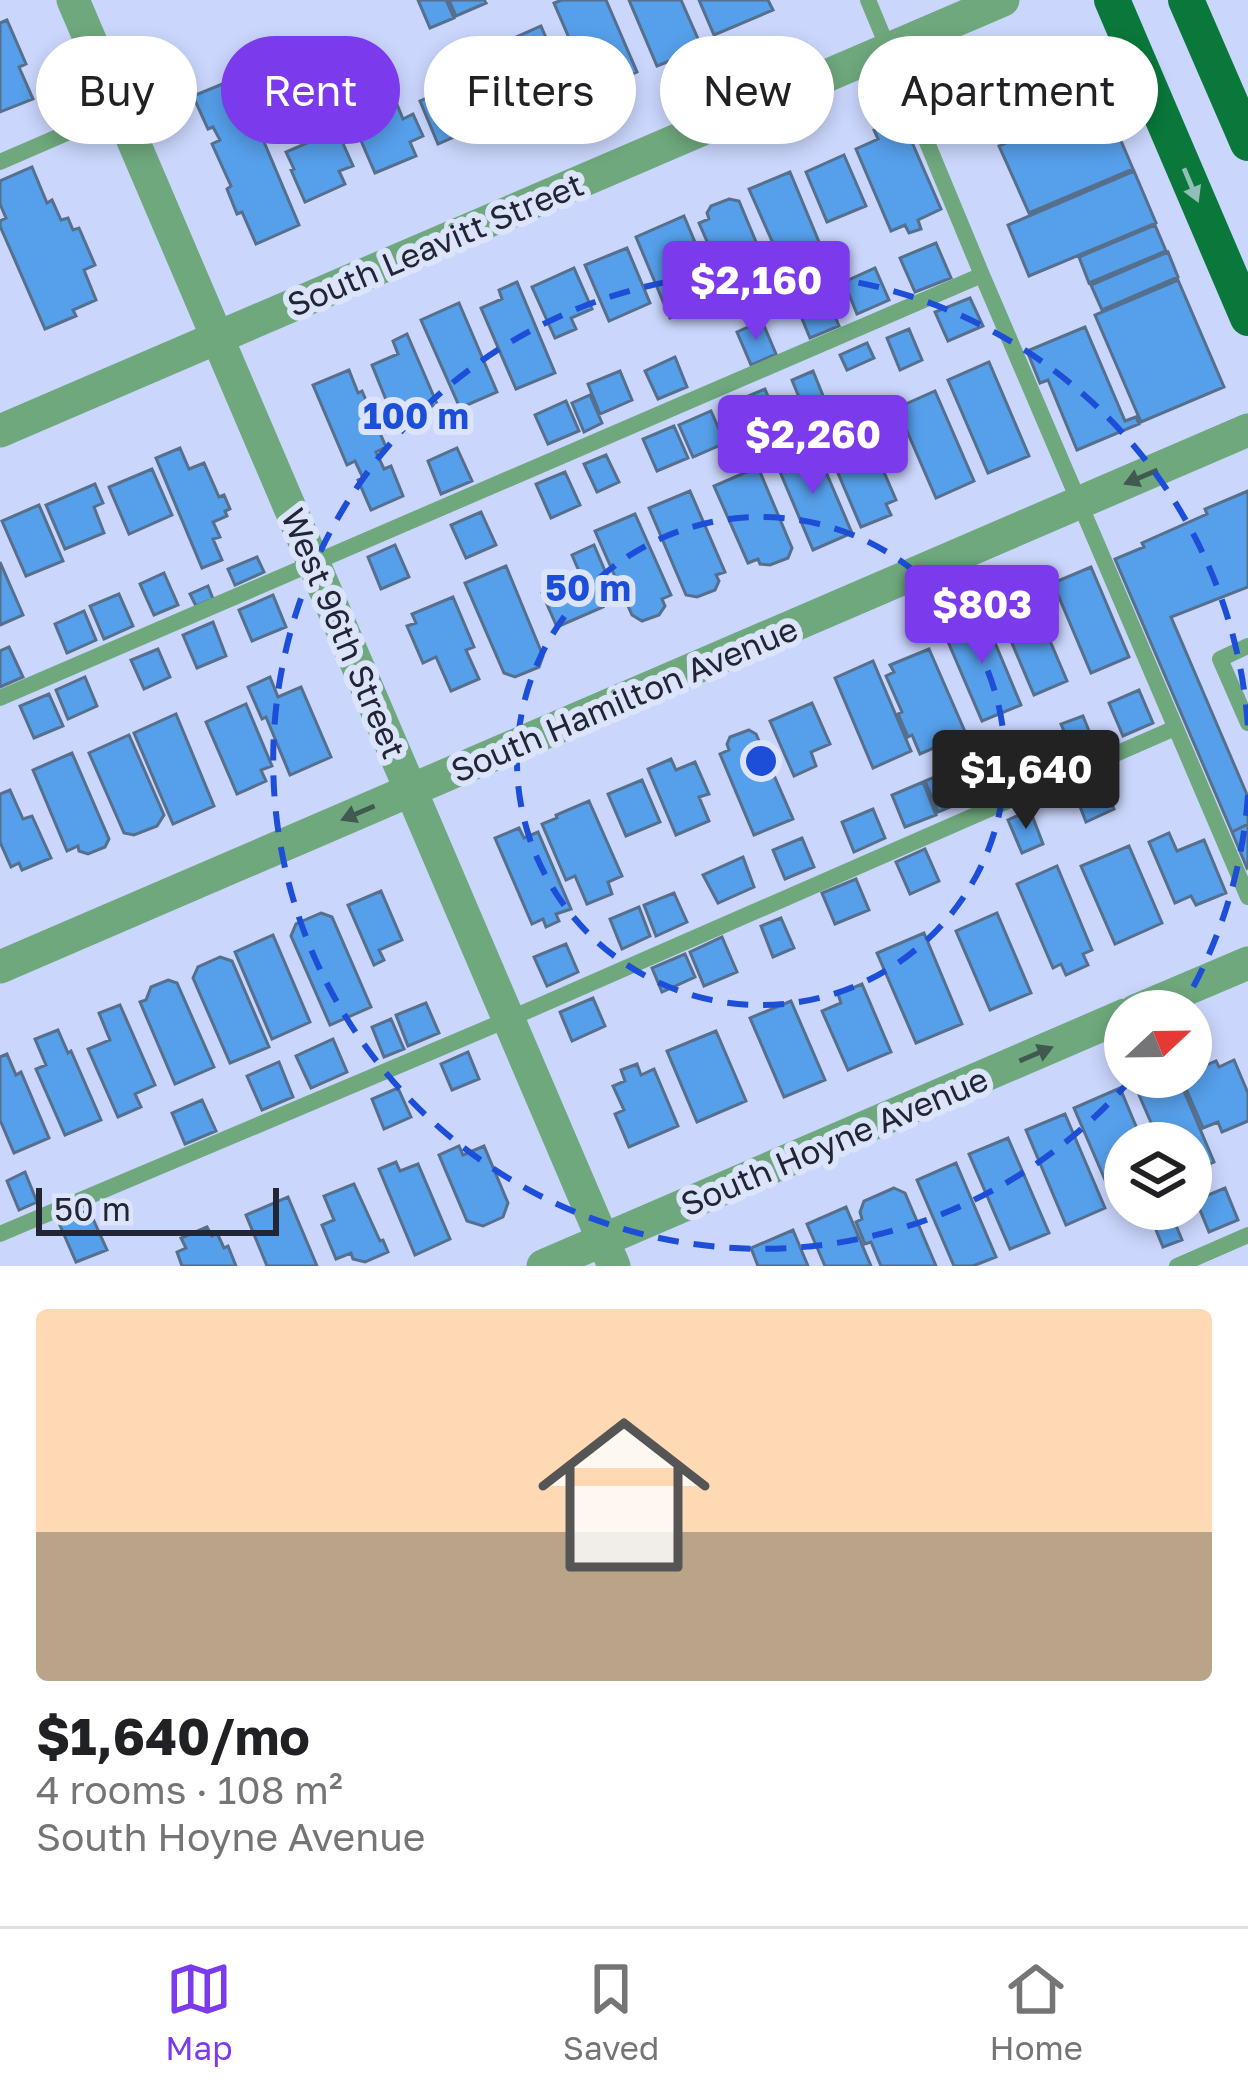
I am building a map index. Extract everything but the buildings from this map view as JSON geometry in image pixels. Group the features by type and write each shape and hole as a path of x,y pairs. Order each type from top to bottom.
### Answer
{"main road":[{"path":"1112,0 1248,318"},
{"path":"1186,0 1248,143"}],"street":[{"name":"West 96th Street","path":"73,0 88,36"},
{"name":"South Leavitt Street","path":"919,36 1003,0"},
{"name":"South Leavitt Street","path":"0,431 858,62"},
{"name":"West 96th Street","path":"135,144 609,1253"},
{"name":"South Hamilton Avenue","path":"0,967 1248,430"},
{"path":"1185,990 1248,963"},
{"name":"South Hoyne Avenue","path":"543,1266 609,1253 1104,1026"}],"lane":[{"path":"868,0 883,36"},
{"path":"0,162 42,144"},
{"path":"928,144 1248,897"},
{"path":"0,698 982,275"},
{"path":"1248,646 1220,658 1248,723"},
{"path":"0,1234 509,1019 1175,728"},
{"path":"1177,1266 1248,1235"}]}
